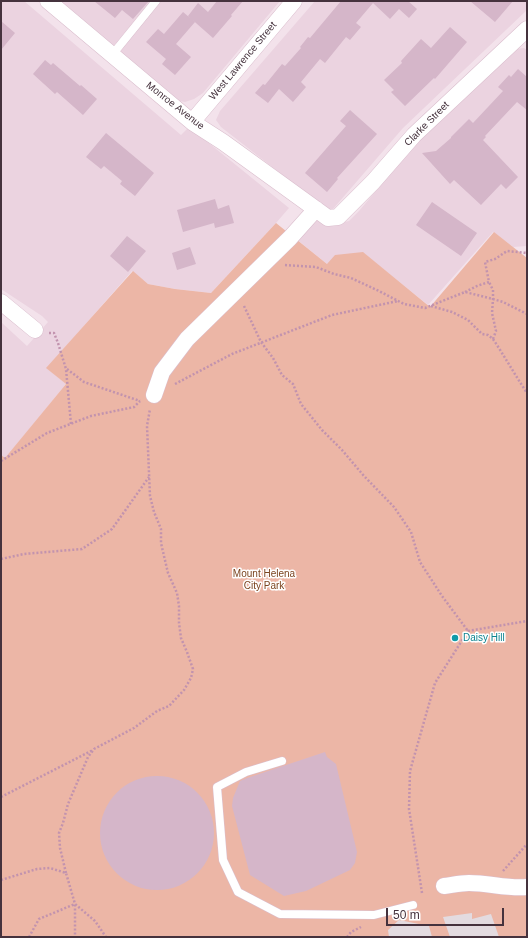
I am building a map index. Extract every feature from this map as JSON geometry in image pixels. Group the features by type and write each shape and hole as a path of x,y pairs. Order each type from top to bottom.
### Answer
{"street":[{"name":"Monroe Avenue","path":"48,1 192,122 223,142 322,214"},
{"name":"West Lawrence Street","path":"192,122 294,1"},
{"name":"Clarke Street","path":"322,214 338,217 373,182 414,135 527,29"},
{"path":"146,401 162,372 187,339 290,238 322,214"},
{"path":"1,302 34,330"},
{"path":"444,886 469,883 517,888 527,887"}],"lane":[{"path":"112,55 156,1"},
{"path":"282,761 246,772 217,787 223,860 238,892 280,914 374,915 413,905"}],"path":[{"path":"493,339 496,331 492,313 494,299 485,262 495,259 507,251 527,253"},
{"path":"264,263 316,268 351,278 404,304 425,308 489,282"},
{"path":"240,287 244,308 261,342 273,358 282,375 292,384 301,404 322,430 394,507 411,532 420,562 442,596 468,631"},
{"path":"465,292 503,302 527,314"},
{"path":"1,461 47,433 91,416 134,407 232,354 261,342 332,315 398,301"},
{"path":"431,306 452,312 468,320 482,334 488,335 493,339 527,393"},
{"path":"34,330 54,334 58,343 66,369 71,424"},
{"path":"66,369 84,382 146,401"},
{"path":"1,797 134,728 157,710 169,706 184,690 191,678 193,669 181,638 177,593 168,573 161,543 161,529 154,512 150,496 147,426 149,414 146,401"},
{"path":"147,410 149,414"},
{"path":"1,559 24,554 82,549 112,529 149,477"},
{"path":"422,893 409,809 410,771 435,683 468,631 527,621"},
{"path":"74,937 75,904 60,848 59,832 68,804 88,757 94,749"},
{"path":"491,885 527,844"},
{"path":"1,880 37,869 50,868 66,873"},
{"path":"29,937 39,919 75,904"},
{"path":"75,904 95,921 106,937"}],"shaded area":[{"path":"1,1 24,1 181,135 189,127 289,208 211,293 148,284 132,271 47,368 66,384 5,459 1,455 1,322 27,346 48,322 42,316 1,289"},
{"path":"57,1 151,1 112,48"},
{"path":"160,1 280,1 203,93 194,99 185,102 174,100 120,53 125,43"},
{"path":"315,1 527,1 527,10 403,128 333,209 326,209 221,127 216,120 220,111"},
{"path":"524,48 527,50 527,246 513,247 493,232 428,305 363,253 327,264 295,238 313,219 336,224 349,221 417,142 515,49"},
{"path":"472,913 472,919 491,914 499,937 450,937 443,917"},
{"path":"399,920 429,926 432,937 389,937 388,930"}],"green space":[{"name":"Mount Helena City Park","path":"276,223 327,264 335,255 363,252 430,307 494,232 527,258 527,937 1,937 1,455 5,458 66,384 46,368 133,271 148,284 211,293"}],"building":[{"path":"94,1 149,1 133,19 122,10 115,18"},
{"path":"217,1 243,1 213,38 188,16 198,3 208,12"},
{"path":"341,1 408,1 417,9 409,18 399,9 390,19 373,3 356,23 361,27 350,40 346,37 325,63 320,59 301,82 306,87 293,102 279,89 268,103 255,93 263,84 265,85 282,64 285,66 301,48 300,47 308,37 310,38"},
{"path":"470,1 513,1 495,22"},
{"path":"183,12 195,22 176,44 191,57 175,75 162,64 166,59 146,42 158,29 164,34"},
{"path":"1,21 15,33 1,50"},
{"path":"450,27 467,42 435,79 434,78 405,106 391,92 394,90 384,80 402,63 401,61 421,39 431,48"},
{"path":"45,60 51,65 53,63 97,99 83,115 57,92 55,94 33,74"},
{"path":"518,69 527,77 527,110 517,102 483,140 518,177 506,189 501,184 481,205 454,180 450,184 422,153 436,151 469,119 473,123 503,91 498,87 509,75 511,77"},
{"path":"350,110 377,134 337,178 338,179 327,192 305,173 346,126 340,121"},
{"path":"106,133 154,173 135,196 120,184 122,181 104,166 101,169 86,157"},
{"path":"215,199 218,209 229,205 234,223 215,228 214,223 183,232 177,210"},
{"path":"432,202 477,233 461,256 416,225"},
{"path":"127,236 146,251 128,272 110,256"},
{"path":"190,247 196,264 177,270 172,253"},
{"path":"325,752 327,757 336,764 357,852 355,863 350,870 306,891 284,896 250,875 232,806 233,798 240,781"},
{"path":"157,776 179,780 198,792 210,811 214,833 210,855 198,874 179,886 157,890 135,886 116,874 104,855 100,833 104,811 116,792 135,780"}],"place":[{"name":"Daisy Hill","path":"455,638"}]}
